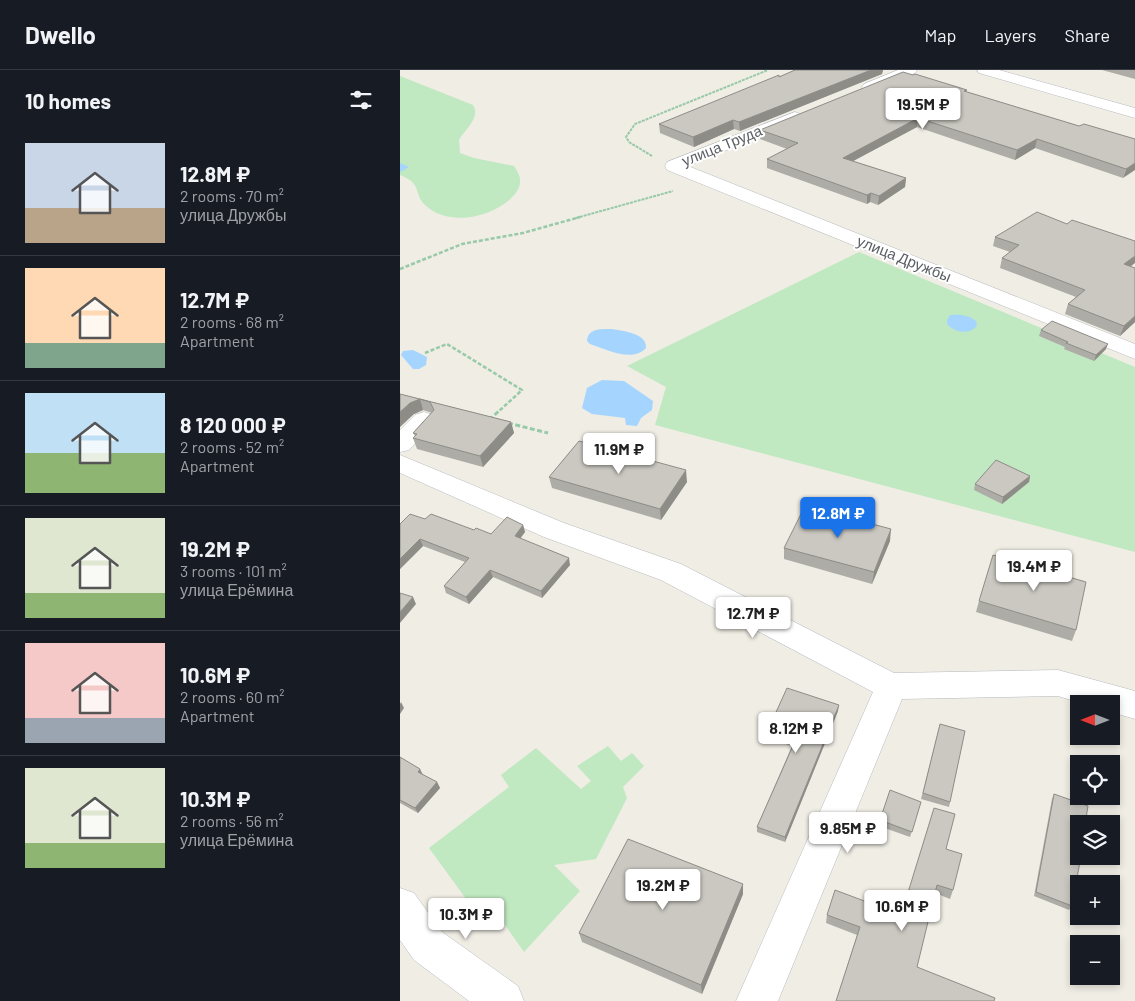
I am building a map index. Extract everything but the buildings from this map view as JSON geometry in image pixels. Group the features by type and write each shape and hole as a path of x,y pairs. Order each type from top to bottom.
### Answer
{"street":[{"path":"859,91 910,70"},
{"path":"984,70 1135,113"},
{"name":"улица Труда","path":"673,166 805,113"},
{"name":"улица Дружбы","path":"673,166 1135,352"},
{"path":"400,444 424,420"},
{"path":"400,463 554,530 670,572 891,686 1058,683 1135,705"},
{"path":"757,1001 891,686"},
{"path":"400,907 428,946 503,1001"}],"path":[{"path":"673,166 641,151 629,142 626,137 629,130 646,118 768,70"},
{"path":"400,269 462,244 524,233 667,194 703,178"},
{"path":"425,353 447,344 522,390 487,422"},
{"path":"482,416 548,433"}],"green space":[{"path":"400,76 473,105 475,110 474,119 459,140 460,153 474,158 514,166 520,176 520,183 518,190 507,202 485,214 459,218 435,212 421,201 415,185 400,175"},
{"path":"859,252 1135,367 1135,552 655,425 666,387 627,366"},
{"path":"608,746 621,761 632,753 644,766 623,787 627,798 596,859 554,865 580,891 524,952 496,912 483,922 429,848 509,787 501,775 536,748 581,789 591,781 577,766"}],"water":[{"path":"950,315 970,317 976,321 977,326 970,331 958,331 947,324"},
{"path":"612,329 639,336 643,339 646,348 640,352 626,355 603,349 587,341 592,331"},
{"path":"413,350 427,357 426,365 419,369 413,369 401,355 403,351"},
{"path":"602,380 624,381 653,401 652,410 641,418 637,426 626,425 625,418 592,414 582,408 587,388"}],"waterway":[{"path":"400,165 406,167 400,170"}]}
